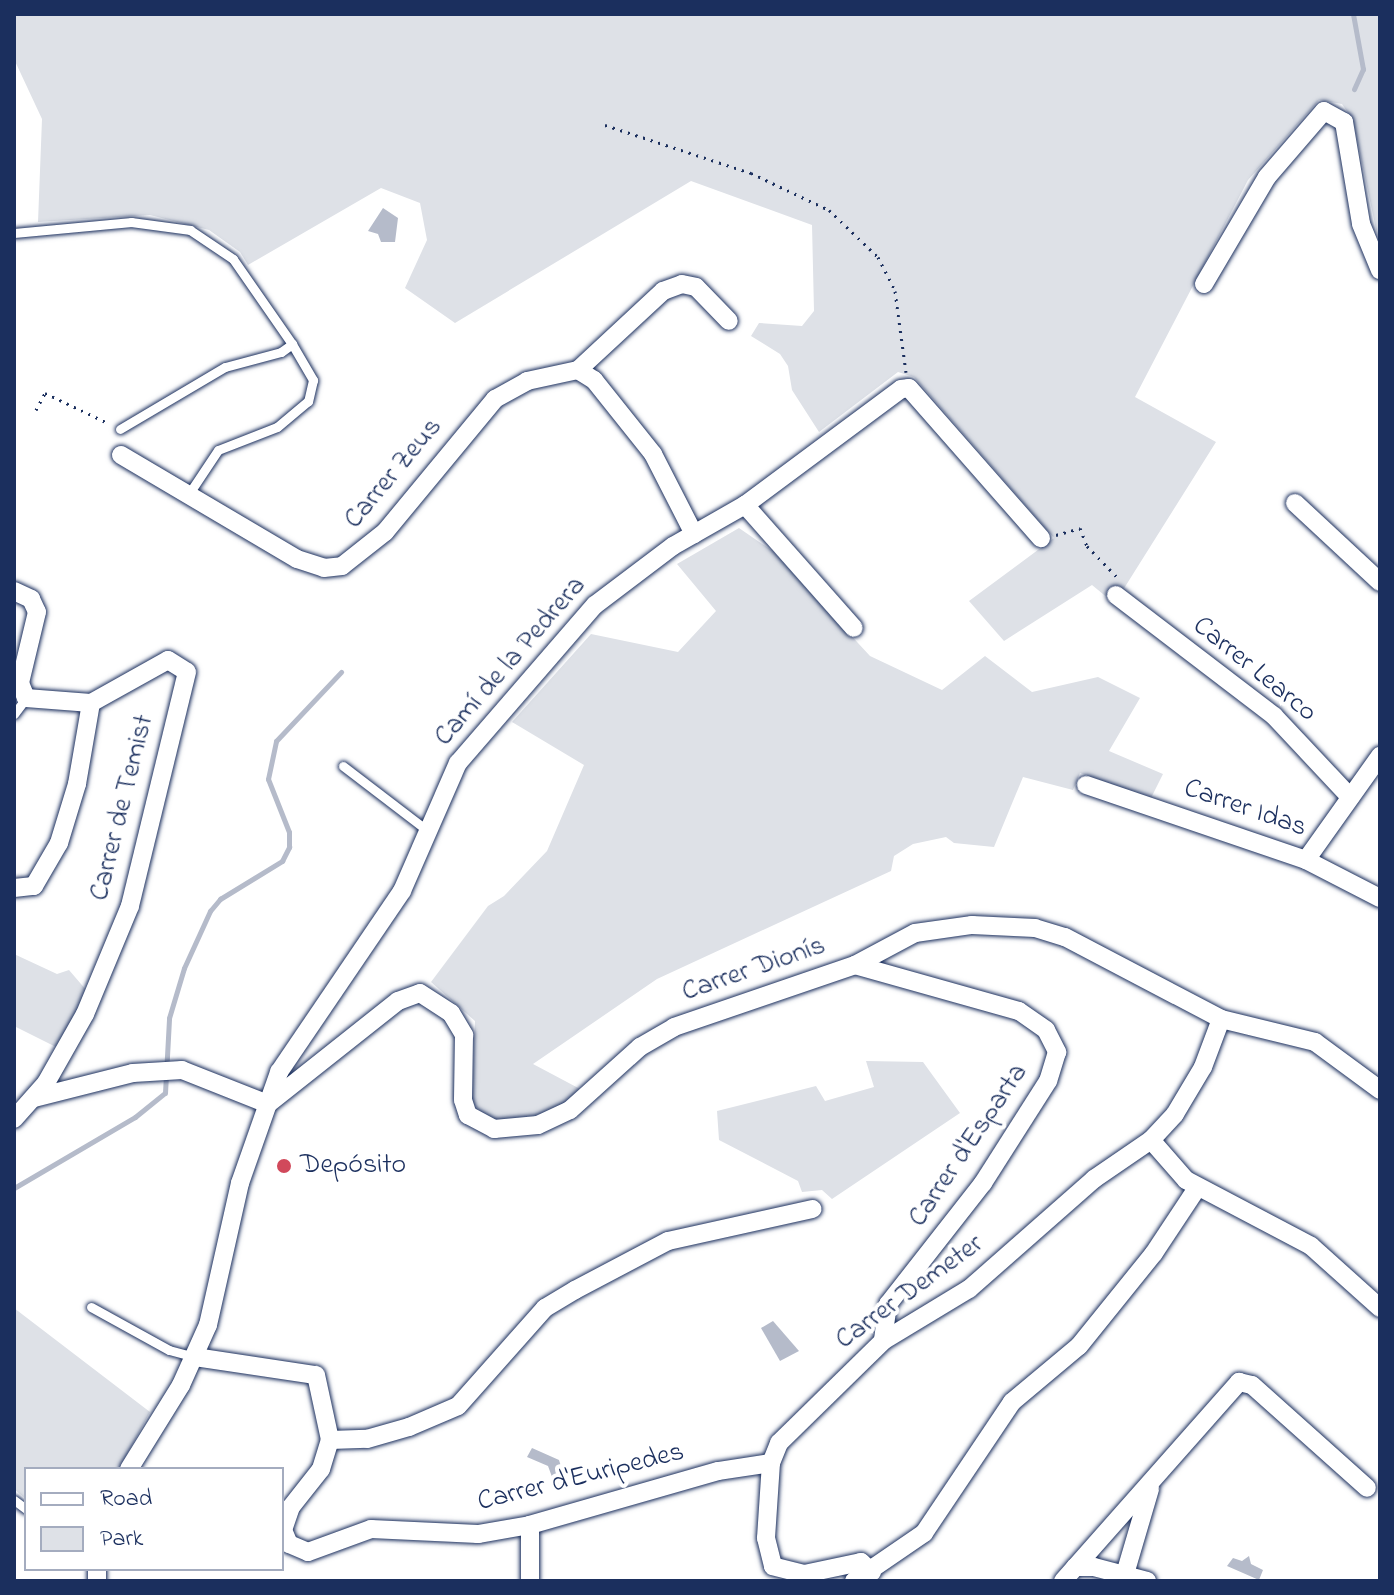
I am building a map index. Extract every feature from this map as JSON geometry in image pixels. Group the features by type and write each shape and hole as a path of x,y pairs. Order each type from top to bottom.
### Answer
{"street":[{"path":"1204,284 1267,177 1324,111 1344,122 1364,237 1380,270"},
{"path":"694,534 653,454 594,380 578,370 653,298 674,286 703,291 729,321"},
{"name":"Carrer Zeus","path":"121,455 297,559 324,568 342,566 385,532 495,399 527,381 578,370"},
{"name":"Camí de la Pedrera","path":"130,1467 195,1357 219,1286 240,1183 279,1072 402,891 458,763 590,611 618,584 745,505 909,388"},
{"path":"909,388 1041,538"},
{"path":"1295,503 1380,582"},
{"path":"745,505 854,628"},
{"path":"14,591 31,599 37,612 20,683 26,698"},
{"name":"Carrer Learco","path":"1116,595 1274,716 1350,797"},
{"name":"Carrer de Temist","path":"26,698 91,703 168,660 182,664 187,672 130,906 85,1014 34,1098"},
{"name":"Carrer de Temist","path":"14,888 34,886 54,855 77,784 91,703"},
{"path":"1306,860 1380,756"},
{"name":"Carrer Idas","path":"1086,785 1306,860 1380,898"},
{"name":"Carrer Dionís","path":"268,1104 398,1001 420,993 451,1013 464,1035 463,1100 468,1115 494,1129 538,1125 570,1110 640,1047 674,1027 855,965 901,939 935,929 972,925 1035,928 1076,942 1221,1019 1315,1042 1380,1090"},
{"name":"Carrer d'Esparta","path":"855,965 1019,1011 1046,1030 1057,1052 1048,1081 983,1183 888,1304 883,1341"},
{"name":"Carrer Demeter","path":"872,1572 861,1562 804,1574 773,1566 766,1538 771,1463 785,1434 883,1341 969,1289 1079,1191 1151,1140 1175,1114 1203,1067 1221,1019"},
{"path":"14,1119 34,1098 133,1073 182,1070 268,1104"},
{"path":"1151,1140 1197,1188 1311,1246 1380,1308"},
{"path":"854,1581 872,1572 924,1533 1012,1402 1079,1346 1154,1253 1197,1188"},
{"path":"195,1357 316,1375 330,1440 381,1435 458,1406 545,1308 668,1241 812,1209"},
{"path":"1069,1574 1243,1381 1367,1488"},
{"name":"Carrer d'Euripedes","path":"330,1440 321,1469 284,1522 286,1538 295,1548 308,1552 349,1533 380,1528 464,1535 530,1525 718,1471 771,1463"},
{"path":"1125,1574 1152,1483"},
{"path":"530,1525 530,1581"},
{"path":"1069,1574 1125,1574 1147,1581"}],"lane":[{"path":"14,233 131,222 190,230 233,259 292,344 313,380 308,401 277,427 218,450 188,495"},
{"path":"120,429 225,367 292,344"},
{"path":"14,714 26,698"},
{"path":"343,766 428,831"},
{"path":"91,1307 169,1350 195,1357"}],"path":[{"path":"605,125 779,184 808,197 850,227 878,257 895,291 909,388"},
{"path":"36,410 45,393 120,429"},
{"path":"1041,538 1080,528 1087,546 1114,569 1120,582 1116,595"}],"green space":[{"path":"14,14 1380,14 1380,248 1353,120 1342,104 1319,100 1248,180 1135,397 1216,442 1123,590 1109,599 1092,585 1004,641 969,601 1054,538 914,377 898,372 819,432 792,390 788,366 780,354 751,336 759,323 802,326 814,311 812,225 691,181 455,323 405,288 427,240 420,203 381,188 248,265 240,252 209,230 150,215 38,222 42,119 14,59"},
{"path":"739,528 774,552 870,656 942,690 985,656 1032,692 1098,677 1140,698 1109,751 1163,774 1151,798 1080,773 1073,790 1023,777 994,847 954,843 946,837 913,844 894,856 891,871 657,979 533,1064 582,1090 552,1112 502,1121 487,1118 472,1102 475,1021 431,982 488,906 504,896 547,851 584,765 512,722 591,634 678,652 716,611 677,564"},
{"path":"14,954 57,974 69,970 87,991 58,1048 14,1026"},
{"path":"866,1061 923,1062 960,1113 832,1199 822,1190 802,1192 798,1181 719,1140 717,1111 816,1086 825,1101 874,1087"},
{"path":"14,1308 150,1412 120,1467 24,1467 24,1497 14,1489"}],"water":[{"path":"383,208 398,218 395,242 381,242 378,234 368,231"},
{"path":"773,1321 799,1351 780,1361 761,1328"},
{"path":"532,1448 559,1460 566,1482 555,1485 548,1466 527,1457"},
{"path":"1249,1556 1251,1564 1263,1570 1259,1580 1227,1566 1233,1558 1242,1561"}],"waterway":[{"path":"1353,14 1363,69 1354,89"},
{"path":"14,1188 135,1117 165,1093 169,1018 184,968 210,911 220,899 282,861 289,847 289,832 268,779 276,741 341,672"}],"place":[{"name":"Depósito","path":"284,1166"}]}
